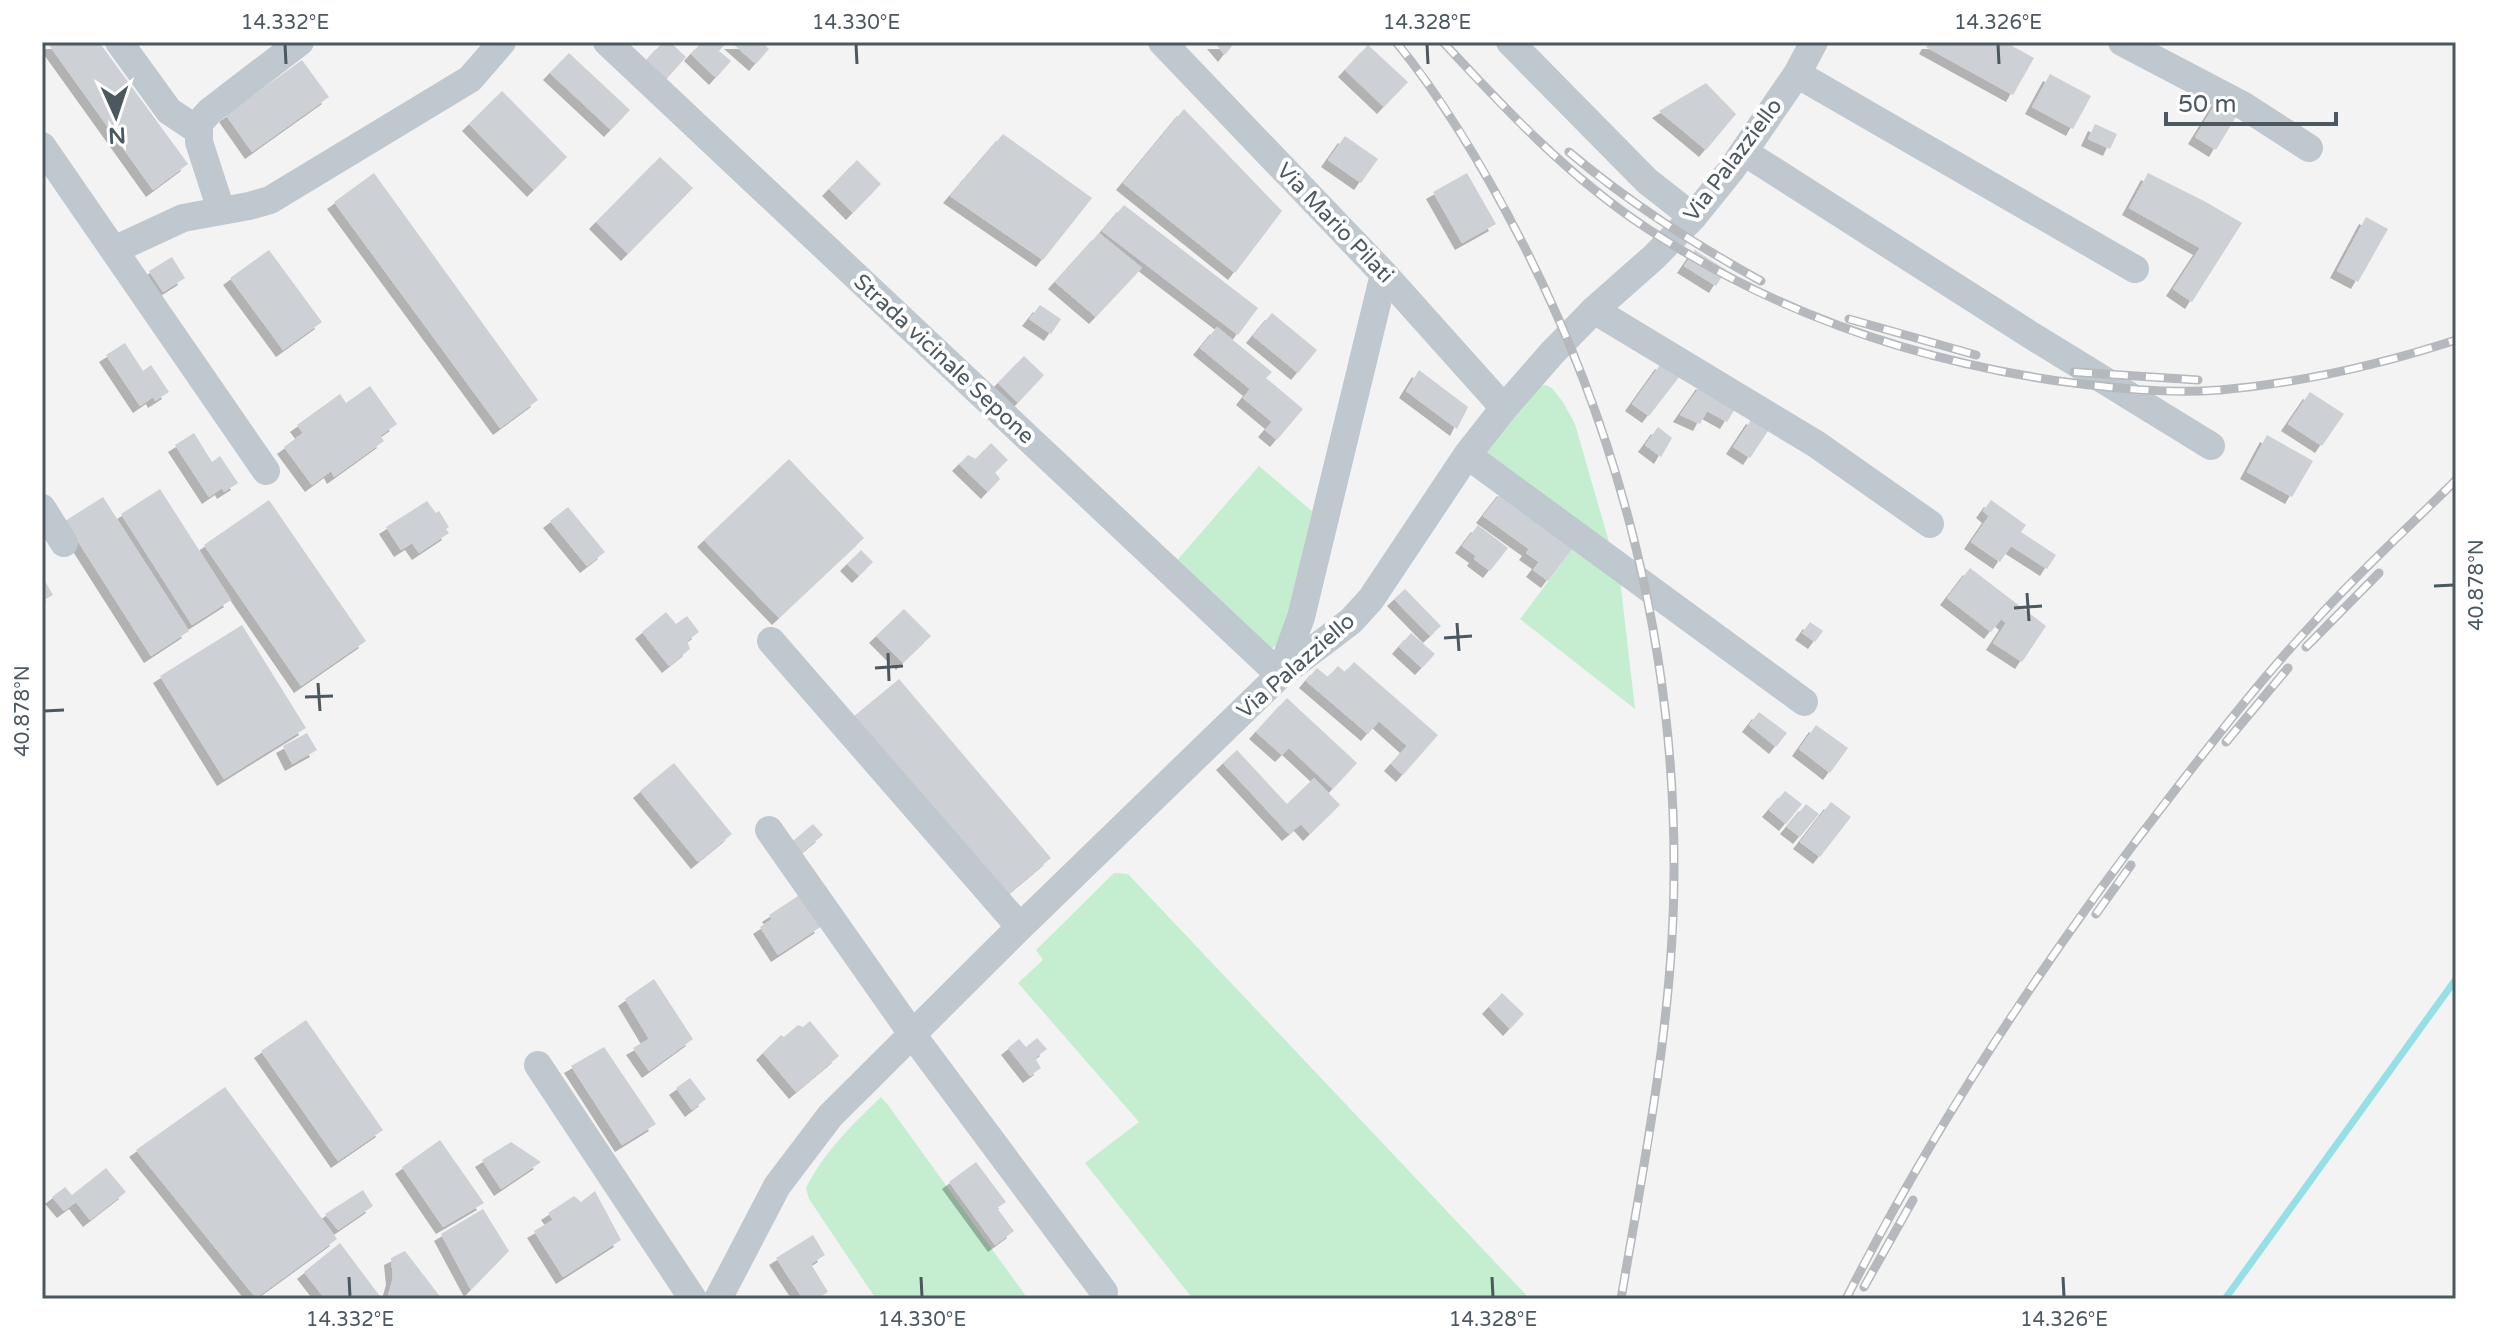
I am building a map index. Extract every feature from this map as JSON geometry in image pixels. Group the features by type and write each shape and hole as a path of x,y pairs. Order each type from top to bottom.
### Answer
{"street":[{"path":"119,42 169,111 199,131"},
{"path":"221,210 199,142 199,123 210,111 300,42"},
{"path":"114,250 183,218 270,200 470,79 502,42"},
{"name":"Strada vicinale Sepone","path":"607,42 1280,675"},
{"name":"Via Mario Pilati","path":"1162,42 1384,274 1504,408"},
{"path":"1510,42 1647,181 1693,217"},
{"name":"Via Palazziello","path":"718,1299 777,1186 830,1116 1280,675 1351,621 1371,599 1467,455 1504,408 1594,310 1654,257 1693,217 1744,152 1797,74 1814,42"},
{"path":"2122,42 2244,106 2309,148"},
{"path":"1797,74 2135,269"},
{"path":"42,146 266,471"},
{"path":"1744,152 2211,446"},
{"path":"1280,675 1301,617 1384,274"},
{"path":"1594,310 1816,444 1930,524"},
{"path":"1467,455 1804,702"},
{"path":"42,508 64,543"},
{"path":"771,641 1020,927"},
{"path":"769,830 913,1036 1104,1292"},
{"path":"538,1065 693,1299"}],"green space":[{"path":"1546,385 1563,402 1575,424 1609,542 1478,458 1538,386"},
{"path":"1259,466 1312,511 1283,633 1278,644 1271,649 1173,565"},
{"path":"1576,544 1620,579 1635,709 1520,619"},
{"path":"1114,873 1128,874 1530,1299 1193,1299 1085,1163 1139,1122 1018,983 1043,960 1036,950"},
{"path":"881,1097 1028,1299 876,1299 809,1199 806,1188 830,1151"}],"building":[{"path":"47,42 99,42 188,164 153,190"},
{"path":"663,42 670,42 686,57 663,83 643,64"},
{"path":"702,42 727,42 719,51 731,61 716,78 691,54"},
{"path":"731,42 762,42 769,49 756,64"},
{"path":"1214,42 1235,42 1225,55"},
{"path":"1929,42 2005,42 2034,58 2013,95 1926,47"},
{"path":"1368,45 1408,82 1384,107 1345,70"},
{"path":"569,53 630,110 611,130 550,73"},
{"path":"302,60 329,97 252,152 226,115"},
{"path":"2050,74 2091,96 2073,129 2032,107"},
{"path":"1706,83 1736,114 1706,150 1659,111"},
{"path":"502,91 567,157 534,190 469,124"},
{"path":"2219,98 2240,110 2216,150 2195,137"},
{"path":"1184,109 1282,211 1235,273 1123,183"},
{"path":"2095,124 2117,134 2110,149 2088,139"},
{"path":"1003,134 1092,198 1043,260 950,196"},
{"path":"1345,136 1378,159 1361,183 1328,160"},
{"path":"660,157 693,188 628,254 596,222"},
{"path":"857,160 881,184 853,213 829,189"},
{"path":"374,173 538,400 500,428 334,202"},
{"path":"1467,173 1496,224 1462,243 1433,192"},
{"path":"2148,173 2242,223 2192,302 2173,289 2200,248 2129,208"},
{"path":"1124,205 1258,308 1238,335 1102,231"},
{"path":"2366,217 2388,229 2358,282 2337,271"},
{"path":"1099,233 1142,268 1096,317 1055,282"},
{"path":"269,250 322,322 283,350 230,278"},
{"path":"1695,250 1726,270 1716,286 1684,266"},
{"path":"172,257 185,278 163,292 149,271"},
{"path":"1040,305 1061,319 1051,334 1029,319"},
{"path":"1272,313 1317,350 1298,373 1253,336"},
{"path":"1217,327 1272,372 1266,378 1303,409 1277,440 1265,430 1272,422 1243,398 1250,389 1200,348"},
{"path":"125,343 143,371 151,365 169,392 155,401 153,397 140,406 106,355"},
{"path":"1024,356 1044,375 1018,403 998,383"},
{"path":"1662,362 1683,372 1649,416 1632,404"},
{"path":"1419,370 1468,407 1457,429 1406,391"},
{"path":"1703,382 1738,404 1727,422 1707,411 1700,424 1680,415"},
{"path":"370,386 397,424 380,436 384,441 334,477 331,471 312,485 284,447 303,433 297,425 340,394 346,403"},
{"path":"2310,392 2344,414 2322,446 2288,424"},
{"path":"1753,417 1770,428 1750,458 1733,447"},
{"path":"1658,427 1672,438 1661,457 1645,445"},
{"path":"194,433 212,462 220,456 238,483 224,492 222,488 209,497 175,445"},
{"path":"2267,435 2313,461 2292,497 2247,472"},
{"path":"991,443 1008,460 995,472 1000,479 988,492 959,464 968,455 976,459"},
{"path":"789,459 864,538 779,618 704,540"},
{"path":"160,489 231,600 192,625 121,514"},
{"path":"1504,489 1576,544 1548,581 1533,570 1539,562 1526,553 1529,549 1483,516"},
{"path":"103,497 189,631 151,656 65,521"},
{"path":"269,500 366,641 301,686 204,545"},
{"path":"1991,500 2026,525 2021,532 2056,555 2047,569 2011,546 2000,562 1971,542 1989,516 1983,511"},
{"path":"427,501 436,513 439,511 449,527 446,529 449,533 419,553 412,543 401,550 386,527"},
{"path":"568,507 605,552 587,566 550,521"},
{"path":"1478,525 1508,548 1490,571 1462,546"},
{"path":"861,550 873,562 859,576 847,564"},
{"path":"1970,568 2046,626 2022,662 1993,643 2006,623 2001,619 1991,632 1947,598"},
{"path":"42,576 53,595 42,601"},
{"path":"1405,589 1441,626 1430,636 1394,599"},
{"path":"904,609 931,636 903,663 876,636"},
{"path":"666,612 676,624 687,616 699,632 687,641 690,649 669,666 642,632"},
{"path":"1810,622 1823,631 1815,642 1802,633"},
{"path":"242,625 306,728 224,779 160,676"},
{"path":"1411,633 1435,654 1422,668 1399,647"},
{"path":"1354,662 1438,735 1403,775 1391,764 1407,746 1379,721 1368,734 1306,681 1317,668 1328,677 1338,666 1345,672"},
{"path":"899,679 1051,858 1006,896 853,717"},
{"path":"1287,698 1357,763 1333,789 1289,748 1282,755 1256,732"},
{"path":"1759,712 1787,733 1776,747 1749,725"},
{"path":"1816,725 1848,748 1830,773 1799,749"},
{"path":"307,733 317,750 292,764 283,746"},
{"path":"1237,750 1287,804 1314,778 1340,805 1310,834 1301,824 1289,834 1223,763"},
{"path":"674,763 732,834 698,862 640,791"},
{"path":"1785,791 1802,804 1786,824 1769,810"},
{"path":"1831,802 1851,817 1820,857 1800,842"},
{"path":"1806,804 1819,814 1800,837 1787,827"},
{"path":"813,824 823,835 800,854 793,841"},
{"path":"801,894 822,926 778,955 760,927 772,919 769,915"},
{"path":"654,979 693,1039 649,1071 633,1048 649,1039 625,999"},
{"path":"1502,993 1524,1014 1510,1029 1489,1007"},
{"path":"306,1020 383,1130 338,1161 261,1051"},
{"path":"810,1021 839,1056 796,1092 763,1053 781,1035 784,1037 798,1025 803,1027"},
{"path":"1037,1038 1047,1049 1035,1058 1041,1068 1030,1076 1008,1048 1019,1039 1026,1047"},
{"path":"604,1047 656,1124 622,1145 571,1066"},
{"path":"690,1078 706,1099 692,1110 676,1088"},
{"path":"225,1087 337,1239 256,1298 136,1150"},
{"path":"440,1140 484,1203 443,1227 402,1167"},
{"path":"511,1142 541,1162 501,1189 482,1160"},
{"path":"976,1162 1006,1202 997,1208 1014,1231 995,1245 949,1182"},
{"path":"106,1168 126,1192 90,1220 76,1202 64,1211 52,1197 65,1187 72,1195"},
{"path":"363,1190 373,1206 338,1230 325,1214"},
{"path":"595,1191 621,1240 563,1277 534,1231 553,1220 548,1213 574,1196 581,1202"},
{"path":"483,1209 509,1251 471,1290 441,1234"},
{"path":"813,1235 825,1255 811,1264 828,1292 817,1299 803,1299 776,1258"},
{"path":"340,1243 382,1299 325,1299 304,1272"},
{"path":"405,1251 442,1299 387,1299 393,1278 391,1258"}],"waterway":[{"path":"2225,1299 2456,979"}],"railway":[{"path":"1396,42 1432,89 1480,165 1523,244 1558,318 1615,470 1653,628 1665,708 1672,789 1673,925 1664,1032 1621,1299"},
{"path":"1443,42 1515,118 1565,165 1648,229 1744,285 1844,328 1896,345 1949,360 2058,381 2180,391 2220,390 2310,378 2456,340"},
{"path":"1569,152 1662,221 1761,281"},
{"path":"1849,319 1976,355"},
{"path":"2074,372 2198,380"},
{"path":"1846,1299 1917,1168 1956,1104 2037,979 2124,857 2222,730 2296,642 2456,480"},
{"path":"2306,647 2379,573"},
{"path":"2226,742 2288,668"},
{"path":"2096,914 2131,865"},
{"path":"1864,1287 1913,1200"}]}
